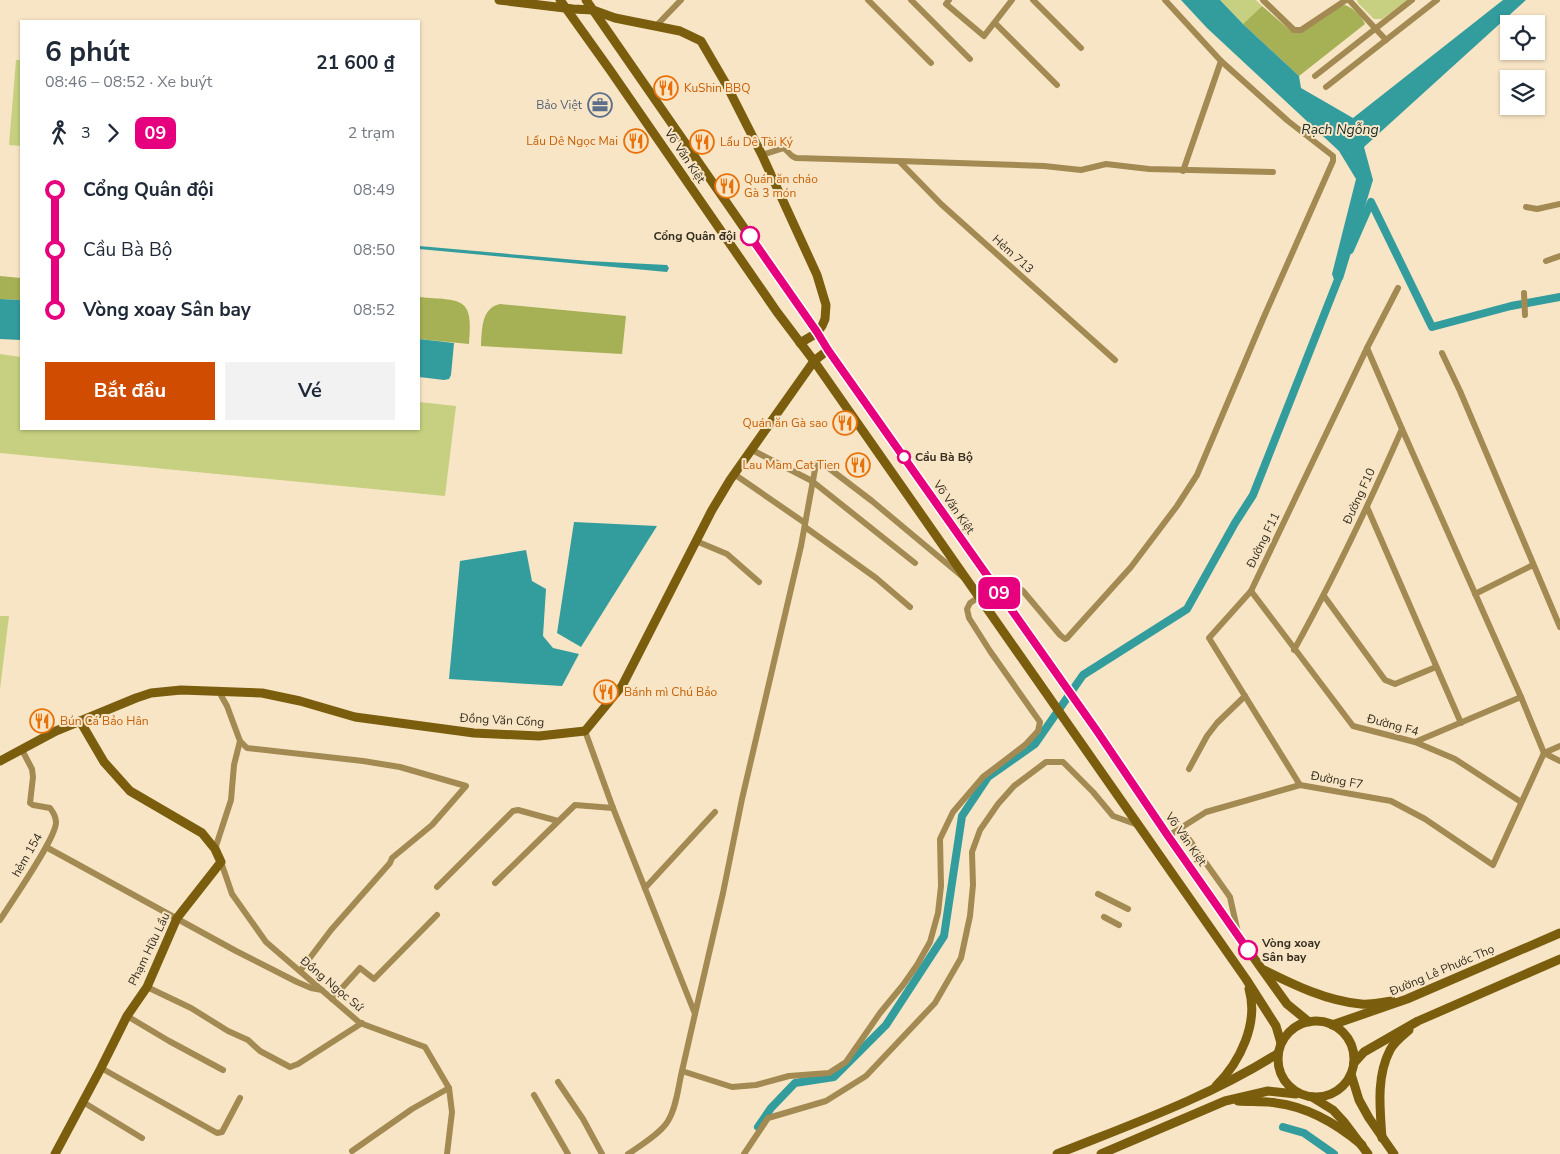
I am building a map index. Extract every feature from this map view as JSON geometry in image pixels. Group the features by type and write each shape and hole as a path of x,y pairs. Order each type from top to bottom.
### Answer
{"street":[{"path":"500,0 508,0"},
{"path":"500,0 563,4 593,10 615,18 680,30 701,41 726,84 762,155 817,275 826,305 825,319 817,332 800,343"},
{"name":"Võ Văn Kiệt","path":"586,0 828,350 1097,731 1261,968 1287,1004 1309,1022"},
{"path":"656,26 681,0"},
{"path":"868,0 931,63"},
{"path":"911,0 970,58"},
{"path":"949,0 946,4 984,36 995,24 1011,0"},
{"path":"1033,0 1080,48"},
{"path":"994,586 1013,583 1023,591 1065,639 1102,601 1131,567 1177,506 1197,475 1262,319 1333,161 1333,156 1288,122 1221,60 1165,0"},
{"path":"1263,0 1294,30 1301,30 1348,0 1386,40"},
{"path":"1315,76 1412,0"},
{"path":"1326,87 1437,0"},
{"name":"Võ Văn Kiệt","path":"563,4 1246,979 1276,1026 1281,1043"},
{"path":"995,24 1056,85"},
{"path":"1183,171 1221,60"},
{"path":"762,155 784,148 796,158 1044,166 1080,170 1106,164 1183,171 1273,172"},
{"name":"Hẻm 713","path":"899,162 941,204 1115,360"},
{"path":"1526,207 1538,209 1560,204"},
{"path":"1546,261 1560,256"},
{"name":"Đường F11","path":"1300,785 1209,638 1251,591 1367,348 1398,288"},
{"path":"1524,293 1525,315"},
{"path":"1367,348 1544,753 1560,761"},
{"path":"695,1014 613,808 585,731 622,686 712,510 734,474 814,361 828,350"},
{"path":"1442,352 1560,628"},
{"name":"Đường F10","path":"1294,650 1324,596 1402,429"},
{"path":"752,450 812,481 915,563"},
{"path":"628,1154 649,1140 668,1121 674,1104 723,893 743,792 805,525 816,464 824,464 872,501 967,580"},
{"path":"734,474 876,578 910,607"},
{"path":"1367,507 1461,723"},
{"path":"696,541 727,554 759,582"},
{"path":"1475,594 1533,565"},
{"name":"Đường F4","path":"1251,591 1353,726 1415,742 1455,758 1521,802"},
{"path":"1324,596 1385,680 1395,684 1436,667"},
{"path":"682,1071 732,1087 756,1085 789,1076 829,1073 846,1062 880,1012 918,965 930,942 938,913 941,886 940,839 954,812 983,777 1025,745 1038,731 1040,722 990,651 970,618 967,609 970,603 979,597"},
{"name":"Đồng Văn Cống","path":"0,762 56,731 136,698 151,693 181,690 262,693 282,696 355,717 474,733 539,736 585,731"},
{"path":"218,690 227,706 240,741 247,748 363,760 400,767 466,786 432,825 392,858 390,863 331,930 300,971"},
{"path":"1189,769 1216,723 1245,696"},
{"path":"1415,742 1521,697"},
{"path":"80,722 104,762 130,791 202,833 215,849 221,862"},
{"path":"215,849 230,800 234,765 240,741"},
{"path":"1521,802 1544,753 1560,746"},
{"name":"hẻm 154","path":"0,920 46,847 56,826 55,815 51,809 30,803 32,769 22,750"},
{"path":"744,1154 768,1118 826,1101 866,1076 935,1002 961,958 970,916 973,885 972,852 977,837 998,804 1014,786 1046,762 1063,762 1113,816 1138,825"},
{"name":"Đường F7","path":"1168,836 1206,812 1300,785 1391,801 1424,819 1493,865 1521,802"},
{"path":"495,883 575,805 613,808"},
{"path":"436,887 513,811 518,810 558,821"},
{"path":"645,888 715,812"},
{"path":"1181,828 1230,897 1239,936"},
{"path":"46,847 297,982 322,990"},
{"name":"Đồng Ngọc Sứ","path":"221,862 232,894 266,942 362,1023 425,1047 449,1088 452,1112 448,1154"},
{"name":"Phạm Hữu Lầu","path":"55,1154 127,1016 146,987 177,918 221,862"},
{"path":"1098,894 1128,909"},
{"path":"332,999 360,968 374,979 437,915"},
{"path":"1104,917 1119,925"},
{"name":"Đường Lê Phước Thọ","path":"1332,1025 1407,1000 1560,933"},
{"path":"1354,1063 1364,1052 1418,1021 1560,959"},
{"path":"1261,968 1291,984 1349,1002 1362,1004 1407,1000"},
{"path":"1209,1092 1223,1079 1247,1036 1252,1012 1251,998 1246,979"},
{"path":"146,987 191,1008 228,1031 248,1040 260,1050 290,1067 298,1064 362,1023"},
{"path":"127,1016 223,1070"},
{"path":"1101,1154 1225,1101 1268,1091 1312,1097 1324,1097 1335,1092 1345,1084 1351,1074 1354,1063 1353,1051 1349,1040 1342,1031 1332,1025 1321,1021 1309,1022 1293,1029 1281,1043 1278,1054 1278,1066 1282,1078 1290,1088 1300,1094"},
{"path":"1382,1138 1380,1084 1383,1067 1391,1048 1418,1021"},
{"path":"1057,1154 1209,1092 1254,1069 1278,1054"},
{"path":"101,1068 217,1133 222,1132 240,1098"},
{"path":"1351,1074 1359,1100 1368,1118 1394,1154"},
{"path":"558,1082 602,1154"},
{"path":"352,1151 412,1109 449,1088"},
{"path":"534,1095 568,1154"},
{"path":"1312,1097 1332,1110 1344,1122 1368,1154"},
{"path":"1225,1101 1277,1102 1302,1109 1330,1121 1362,1145"},
{"path":"83,1102 142,1138"}],"green space":[{"path":"1220,0 1256,0 1262,6 1243,24"},
{"path":"1357,0 1408,0 1382,19 1374,19"},
{"path":"1345,5 1357,13 1365,24 1299,76 1243,24 1262,6 1291,31 1299,32 1340,6"},
{"path":"16,60 20,60 20,146 9,145"},
{"path":"0,276 20,278 20,300 0,299"},
{"path":"420,297 445,299 462,304 469,317 469,344 420,339"},
{"path":"500,304 626,316 622,354 481,346 482,327 486,315 494,306"},
{"path":"0,354 20,357 20,430 420,430 420,402 456,406 445,496 0,453"},
{"path":"0,616 9,616 0,689"}],"water":[{"name":"Rạch Ngỗng","path":"1181,0 1220,0 1299,76 1301,88 1353,118 1503,0 1526,0 1509,15 1500,15 1500,24 1364,147 1373,180 1343,279 1336,285 1332,274 1356,179 1339,151 1207,28"},
{"path":"420,246 588,261 667,265 669,268 667,272 420,249"},
{"path":"0,299 20,300 20,340 0,339"},
{"path":"420,339 454,343 451,375 449,379 420,377"},
{"path":"574,522 657,526 581,647 557,633"},
{"path":"526,550 532,581 546,589 543,636 553,648 579,654 562,686 449,679 460,561"}],"waterway":[{"path":"1350,250 1371,202 1432,327 1511,306 1560,297"},
{"path":"758,1127 771,1108 795,1083 834,1077 886,1025 944,936 962,816 988,777 1035,744 1083,675 1187,609 1235,523 1253,495 1339,277"},
{"path":"1283,1127 1304,1133 1334,1154"}],"bus line":[{"name":"09","path":"750,236 1248,950"}],"place":[{"name":"KuShin BBQ","path":"666,88"},
{"name":"Bảo Việt","path":"600,105"},
{"name":"Lẩu Dê Ngọc Mai","path":"636,141"},
{"name":"Lẩu Dê Tài Ký","path":"702,142"},
{"name":"Quán ăn cháo Gà 3 món","path":"727,186"},
{"name":"Cổng Quân đội","path":"750,236"},
{"name":"Quán ăn Gà sao","path":"845,423"},
{"name":"Cầu Bà Bộ","path":"904,457"},
{"name":"Lau Mam Cat Tien","path":"858,465"},
{"name":"Bánh mì Chú Bảo","path":"606,692"},
{"name":"Bún Cá Bảo Hân","path":"42,721"},
{"name":"Vòng xoay Sân bay","path":"1248,950"}]}
